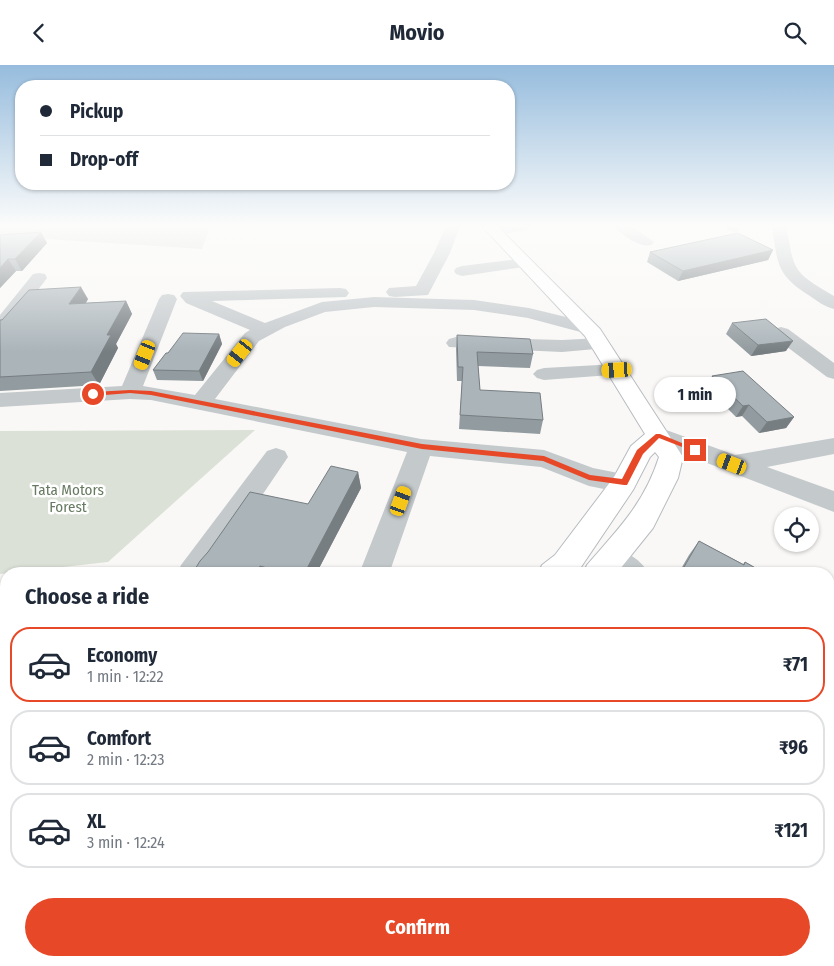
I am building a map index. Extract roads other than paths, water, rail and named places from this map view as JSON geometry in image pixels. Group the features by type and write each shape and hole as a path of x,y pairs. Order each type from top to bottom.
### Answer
{"main road":[{"path":"530,268 588,327 671,457 665,477 615,567"},
{"path":"562,567 582,545 624,483 640,452 658,435"}],"street":[{"path":"264,329 192,299 189,296 422,291 434,268"},
{"path":"462,271 485,268"},
{"path":"788,268 806,285 834,304"},
{"path":"0,327 40,278"},
{"path":"130,391 168,299"},
{"path":"201,402 252,337 264,329 322,307 374,302 419,302 482,306 529,313 588,327"},
{"path":"781,333 834,373"},
{"path":"456,343 562,346 600,344"},
{"path":"544,373 617,370"},
{"path":"0,400 130,391 201,402 422,447 544,459 589,477 624,483"},
{"path":"658,435 834,502"},
{"path":"732,464 834,446"},
{"path":"377,567 422,447"},
{"path":"197,567 276,457"}],"park label":[{"name":"Tata Motors Forest","path":"68,498"}]}
